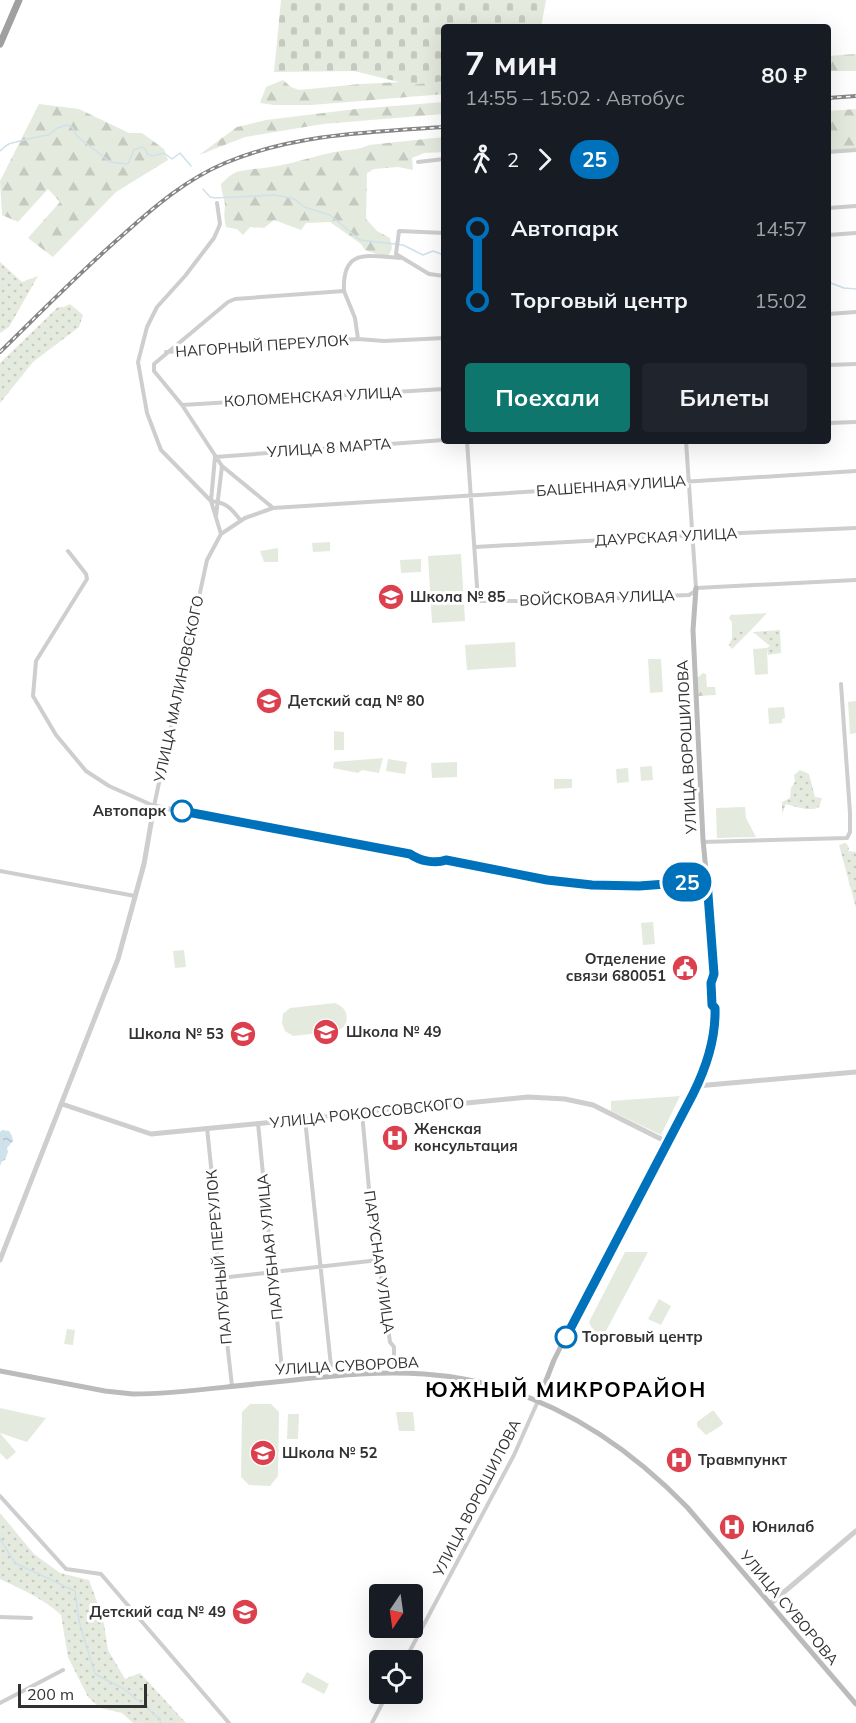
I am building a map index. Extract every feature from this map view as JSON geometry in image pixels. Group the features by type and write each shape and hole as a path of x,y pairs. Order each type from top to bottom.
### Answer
{"highway":[{"path":"0,44 19,0"}],"main road":[{"name":"УЛИЦА ВОРОШИЛОВА","path":"538,1401 559,1350 697,1086 706,1064 716,1017 693,630 696,588"},
{"name":"УЛИЦА СУВОРОВА","path":"0,1371 105,1391 133,1394 394,1373 461,1378 498,1386 538,1401 595,1431 658,1478 694,1516 856,1704"}],"street":[{"path":"831,152 856,150"},
{"path":"418,162 441,159"},
{"path":"218,203 220,224 218,229 185,276 156,307 147,327 138,362 147,413 161,450 211,501 230,506 241,521"},
{"path":"831,208 856,206"},
{"path":"400,258 396,254 399,231 441,232"},
{"path":"831,235 856,233"},
{"path":"344,291 345,268 349,261 359,257 400,258 416,264 429,274 441,276"},
{"name":"НАГОРНЫЙ ПЕРЕУЛОК","path":"182,405 153,367 166,352 231,300 344,291 355,318 358,339"},
{"path":"831,314 856,312"},
{"name":"НАГОРНЫЙ ПЕРЕУЛОК","path":"166,352 358,339 384,341 441,338"},
{"path":"831,365 856,364"},
{"name":"КОЛОМЕНСКАЯ УЛИЦА","path":"182,405 441,389"},
{"path":"182,405 222,466 273,508"},
{"path":"831,423 856,422"},
{"name":"УЛИЦА 8 МАРТА","path":"215,457 441,440"},
{"path":"467,444 475,547"},
{"path":"686,444 696,588"},
{"path":"215,457 211,501 221,534"},
{"path":"216,517 222,466"},
{"name":"БАШЕННАЯ УЛИЦА","path":"366,502 856,471"},
{"name":"УЛИЦА МАЛИНОВСКОГО","path":"0,1260 118,959 144,864 154,806 207,560 221,534 241,521 273,508 366,502"},
{"name":"ДАУРСКАЯ УЛИЦА","path":"475,547 856,528"},
{"name":"ВОЙСКОВАЯ УЛИЦА","path":"475,547 478,601 689,595 696,588 856,580"},
{"path":"68,551 86,574 87,579 36,661 33,696 56,735 86,771 110,786 154,806 547,880 625,886 707,881"},
{"path":"704,842 847,838 850,832 850,813 841,684"},
{"path":"0,871 136,896"},
{"path":"697,1086 856,1072"},
{"name":"УЛИЦА РОКОССОВСКОГО","path":"62,1104 151,1134 528,1097 565,1099 593,1105 667,1142"},
{"name":"ПАРУСНАЯ УЛИЦА","path":"362,1113 374,1243 377,1247 390,1341 394,1347 394,1373"},
{"path":"306,1119 331,1366"},
{"name":"ПАЛУБНАЯ УЛИЦА","path":"258,1123 282,1370"},
{"name":"ПАЛУБНЫЙ ПЕРЕУЛОК","path":"207,1128 216,1214 214,1226 232,1386"},
{"path":"220,1278 379,1260"},
{"name":"УЛИЦА ВОРОШИЛОВА","path":"410,1650 514,1455 538,1401"},
{"path":"0,1496 66,1569 101,1574 229,1723"},
{"path":"770,1604 856,1532"},
{"path":"0,1617 31,1618"},
{"path":"0,1704 63,1670"},
{"path":"372,1723 382,1704"}],"green space":[{"path":"281,0 546,0 542,24 441,24 441,81 411,85 354,71 274,72"},
{"path":"856,54 856,71 831,71 831,56"},
{"path":"283,80 299,90 441,80 441,94 312,105 274,105 260,103 266,87"},
{"path":"441,102 441,114 323,124 245,137 199,155 237,127 266,120 356,109"},
{"path":"39,104 79,109 129,133 142,133 164,149 168,160 116,192 53,257 28,238 60,202 48,189 18,222 2,215 0,181"},
{"path":"856,109 856,150 831,152 831,111"},
{"path":"441,137 441,152 424,153 412,158 413,170 398,167 374,169 367,173 366,219 377,231 390,238 392,248 389,255 379,255 365,250 361,244 330,222 306,223 301,230 274,220 264,228 250,227 243,235 237,229 226,227 221,184 230,176 237,172 277,166 369,145"},
{"path":"0,262 22,282 38,276 9,327 0,333"},
{"path":"70,304 83,315 79,327 33,362 0,403 0,363 58,307"},
{"path":"330,542 330,551 313,552 312,543"},
{"path":"278,548 278,562 264,562 260,551"},
{"path":"461,554 465,621 432,623 428,556"},
{"path":"421,559 421,572 401,573 400,560"},
{"path":"767,613 750,631 732,632 732,622 729,618 731,615"},
{"path":"732,614 750,631 732,649 729,645 732,638 732,622 729,618"},
{"path":"780,630 781,653 768,655 767,648 770,646 753,632"},
{"path":"515,642 516,667 467,670 465,645"},
{"path":"767,648 768,674 755,675 753,649"},
{"path":"648,659 661,659 663,692 650,693"},
{"path":"703,673 706,674 707,687 715,687 716,695 698,696 697,678"},
{"path":"856,701 856,733 850,734 848,702"},
{"path":"784,707 785,718 782,719 782,723 769,724 768,708"},
{"path":"334,731 344,732 344,750 334,750"},
{"path":"383,758 379,773 362,770 358,773 333,768 334,762"},
{"path":"388,759 407,762 405,774 386,771"},
{"path":"457,762 457,777 432,778 431,763"},
{"path":"652,766 653,780 641,781 640,767"},
{"path":"628,768 629,782 617,783 616,769"},
{"path":"800,770 809,774 815,797 822,798 819,807 808,809 786,804 782,814 782,802 790,798 791,788 795,782 794,775"},
{"path":"554,779 572,779 572,788 554,789"},
{"path":"745,807 746,818 756,837 717,838 716,808"},
{"path":"846,843 848,851 856,852 856,908 839,845"},
{"path":"653,922 655,944 643,945 641,923"},
{"path":"184,950 186,967 175,968 173,951"},
{"path":"335,1003 344,1009 347,1017 346,1025 338,1031 293,1036 285,1031 282,1023 283,1014 290,1008"},
{"path":"680,1096 661,1135 611,1111 611,1101"},
{"path":"625,1252 648,1252 599,1344 589,1322"},
{"path":"659,1299 671,1306 661,1325 648,1319"},
{"path":"67,1329 75,1330 73,1345 64,1344"},
{"path":"250,1404 271,1404 279,1412 278,1476 270,1486 249,1485 241,1477 242,1412"},
{"path":"0,1408 46,1418 27,1442 0,1433"},
{"path":"712,1411 723,1423 706,1435 697,1426 697,1422"},
{"path":"396,1412 413,1412 415,1431 399,1431"},
{"path":"288,1414 299,1414 298,1439 287,1439"},
{"path":"0,1433 16,1452 7,1460 0,1453"},
{"path":"0,1513 34,1554 60,1573 89,1580 103,1618 108,1650 125,1679 140,1673 186,1723 133,1723 122,1713 100,1708 88,1697 68,1657 61,1615 40,1599 0,1579"},
{"path":"307,1672 329,1684 324,1694 301,1682"}],"water":[{"path":"9,1131 13,1141 7,1148 5,1160 0,1166 0,1132"}],"waterway":[{"path":"0,151 10,144 49,135 57,128 67,125 72,127 77,136 110,162 128,164 134,150 142,147 147,154 152,156 164,153 172,159 180,153 191,166"},
{"path":"203,189 210,197 215,198 275,195 291,198 304,207 330,215 360,240 403,245 423,255 433,251 441,254"},
{"path":"831,283 856,289"},
{"path":"0,1539 15,1563 75,1591 79,1621 95,1674 124,1689 159,1718 161,1723"}],"railway":[{"path":"831,98 856,96"},
{"path":"0,352 136,223 172,194 211,169 251,153 305,140 360,133 441,127"}],"bus line":[{"name":"25","path":"182,811 410,854 439,863 446,860 547,880 604,886 707,881 714,974 711,983 712,1005 715,1008 716,1017 706,1064 693,1094 566,1337"}],"place":[{"name":"Школа № 85","path":"391,597"},
{"name":"Детский сад № 80","path":"269,701"},
{"name":"Автопарк","path":"182,811"},
{"name":"Отделение связи 680051","path":"685,968"},
{"name":"Школа № 49","path":"326,1032"},
{"name":"Школа № 53","path":"243,1034"},
{"name":"Женская консультация","path":"395,1138"},
{"name":"Торговый центр","path":"566,1337"},
{"name":"Школа № 52","path":"263,1453"},
{"name":"Травмпункт","path":"679,1460"},
{"name":"Юнилаб","path":"732,1527"},
{"name":"Детский сад № 49","path":"245,1612"}],"district":[{"name":"ЮЖНЫЙ МИКРОРАЙОН","path":"566,1390"}]}
